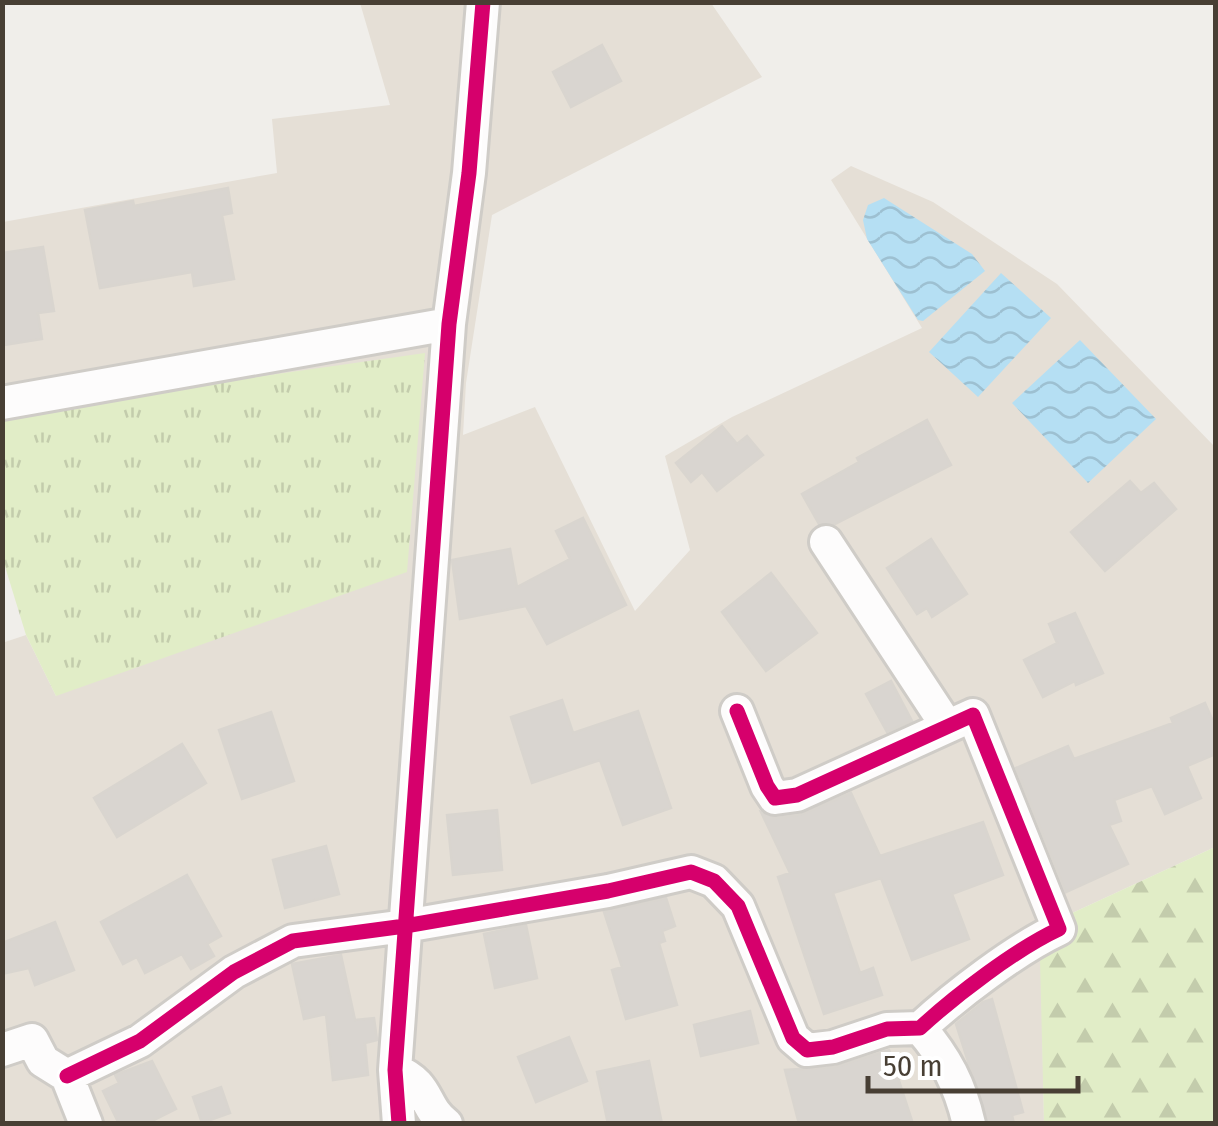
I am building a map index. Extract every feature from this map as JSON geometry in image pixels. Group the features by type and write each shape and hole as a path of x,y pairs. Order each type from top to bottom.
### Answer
{"street":[{"path":"399,1124 394,1070 449,324 468,173 483,2"},
{"path":"2,403 449,324"},
{"path":"826,542 948,726"},
{"path":"67,1076 140,1041 234,972 294,942 608,891 691,872 714,881 738,906 793,1038 807,1050 832,1047 888,1029 920,1028 1034,940 1060,929 973,715 797,795 775,798 766,786 738,711"},
{"path":"920,1028 941,1052 960,1087 969,1124"},
{"path":"2,1050 32,1040 43,1061 67,1076 86,1124"},
{"path":"394,1070 413,1078 446,1124"}],"shaded area":[{"path":"360,3 711,3 762,77 492,215 466,383 463,435 535,407 635,611 690,550 665,456 732,417 922,328 831,180 851,166 933,202 1057,284 1215,447 1215,847 1070,914 1041,959 1044,1123 3,1123 2,643 26,635 56,696 424,354 3,413 3,222 277,173 272,119 390,105"}],"green space":[{"path":"425,353 407,572 56,696 26,635 3,560 2,413"},
{"path":"1215,847 1215,1123 1044,1123 1040,959 1070,914"}],"water":[{"path":"884,198 972,254 985,271 923,321 918,320 867,239 863,220 868,205"},
{"path":"1001,273 1051,318 978,397 929,352"},
{"path":"1080,340 1156,419 1088,483 1012,403"}],"building":[{"path":"602,45 621,81 571,107 553,72"},
{"path":"228,188 232,213 222,215 234,279 194,286 192,272 100,288 85,210 133,201 134,206"},
{"path":"43,247 54,311 38,313 42,339 4,345 2,253"},
{"path":"927,420 951,465 835,524 819,524 802,494"},
{"path":"722,426 737,444 747,436 763,455 717,491 702,472 691,482 676,463"},
{"path":"1130,481 1141,493 1154,483 1176,509 1105,571 1071,532"},
{"path":"583,518 626,605 547,644 526,606 460,619 452,560 510,549 517,587 570,559 556,531"},
{"path":"931,539 967,594 932,617 927,608 917,614 887,568"},
{"path":"771,573 817,633 766,671 722,612"},
{"path":"1075,613 1103,673 1043,697 1024,660 1057,643 1049,624"},
{"path":"891,681 912,721 887,732 866,694"},
{"path":"562,700 573,733 638,711 671,808 623,825 600,760 532,783 511,717"},
{"path":"1205,703 1216,728 1216,754 1187,766 1201,798 1165,814 1152,786 1114,800 1121,821 1109,825 1128,864 1066,892 1016,768 1068,746 1074,759 1173,723 1171,718"},
{"path":"271,712 294,781 242,799 219,730"},
{"path":"182,744 206,783 117,837 94,798"},
{"path":"851,793 880,856 983,822 1003,875 952,894 969,939 912,960 881,878 833,893 860,973 873,968 882,995 824,1014 778,877 790,873 761,812 777,818 800,815"},
{"path":"497,810 502,870 453,875 447,815"},
{"path":"326,846 339,894 285,908 273,860"},
{"path":"187,875 221,936 207,944 214,956 191,969 182,954 145,973 137,957 123,964 101,922"},
{"path":"666,898 675,926 662,931 665,941 659,943 677,1005 626,1019 612,970 622,967 604,912"},
{"path":"55,922 74,970 35,985 29,968 2,974 2,943"},
{"path":"526,925 537,978 495,988 484,934"},
{"path":"341,955 355,1020 374,1018 377,1040 365,1043 368,1075 333,1080 326,1014 304,1019 292,964"},
{"path":"992,999 1023,1112 1012,1115 1014,1124 988,1124 956,1024"},
{"path":"750,1011 758,1043 701,1056 694,1025"},
{"path":"569,1037 587,1081 536,1102 518,1057"},
{"path":"889,1050 913,1124 799,1124 785,1070 835,1067"},
{"path":"152,1061 176,1109 146,1124 119,1124 103,1091 119,1083 115,1075"},
{"path":"649,1061 662,1124 608,1124 597,1072"},
{"path":"221,1087 230,1113 202,1123 193,1097"}],"cycle path":[{"path":"399,1124 395,1070 449,324 469,173 483,2"},
{"path":"67,1076 140,1041 234,972 293,941 608,891 691,872 714,881 738,906 793,1038 807,1050 833,1047 887,1029 920,1028 987,974 1059,929 973,715 797,795 775,798 737,711"}]}
